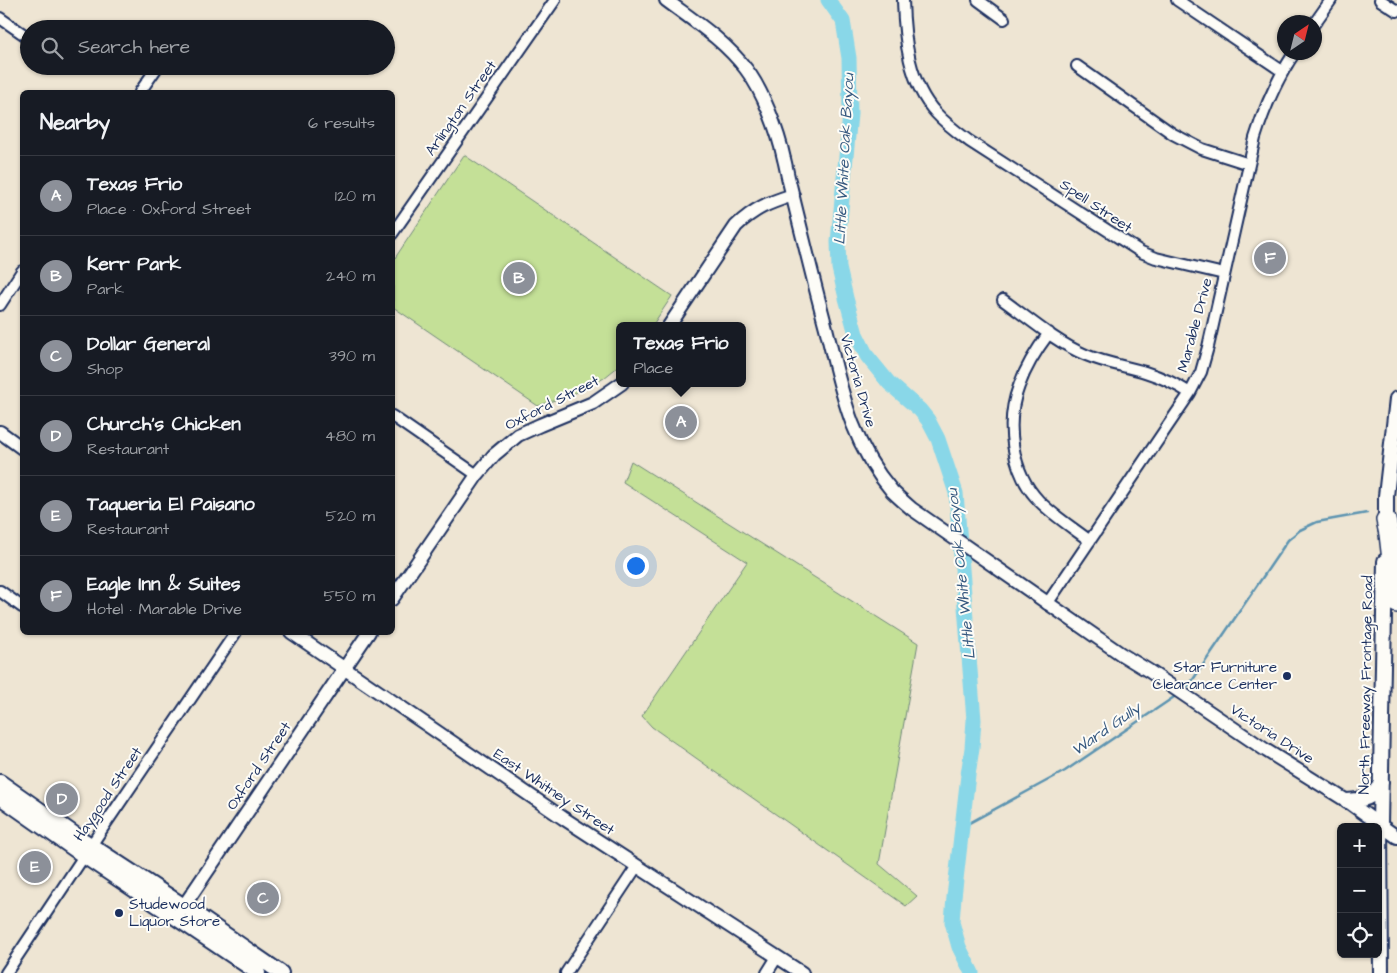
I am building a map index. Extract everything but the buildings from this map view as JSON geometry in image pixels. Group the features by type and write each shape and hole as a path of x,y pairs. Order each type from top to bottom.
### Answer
{"highway":[{"path":"1386,520 1397,603"}],"main road":[{"name":"North Freeway Frontage Road","path":"1380,823 1386,496 1397,399"},
{"path":"1347,801 1369,797 1376,793 1381,784"},
{"path":"1,790 87,851 180,912 256,969 281,973"},
{"name":"North Freeway Frontage Road","path":"1380,868 1381,973"}],"street":[{"name":"Arlington Street","path":"395,230 555,0"},
{"name":"Victoria Drive","path":"666,0 705,28 726,46 747,69 757,87 776,130 784,158 845,403 852,424 874,467 893,492 912,509 1047,604 1379,823"},
{"name":"Spell Street","path":"904,0 904,25 914,75 923,94 935,112 959,134 1140,252 1156,258 1224,274"},
{"path":"978,0 1004,18"},
{"path":"1177,0 1282,71"},
{"path":"1320,15 1331,0"},
{"path":"1380,0 1397,12"},
{"path":"0,18 20,32"},
{"name":"Marable Drive","path":"1047,604 1190,393 1201,372 1255,138 1272,90 1290,60"},
{"path":"1077,66 1173,134 1202,149 1249,164"},
{"path":"141,90 152,75"},
{"path":"672,322 736,226 750,213 793,195"},
{"path":"0,306 20,274"},
{"path":"1002,300 1083,354 1102,361 1146,372 1172,382 1190,393"},
{"path":"1049,333 1036,351 1019,385 1013,405 1014,450 1026,484 1038,500 1051,513 1090,541"},
{"name":"Oxford Street","path":"395,595 494,455 518,435 540,424 594,403 616,387"},
{"path":"395,418 478,475"},
{"path":"0,432 20,447"},
{"path":"0,591 20,606"},
{"name":"Haygood Street","path":"6,973 234,635"},
{"name":"East Whitney Street","path":"295,635 563,818 802,973"},
{"name":"Oxford Street","path":"180,912 367,635"},
{"name":"Victoria Drive","path":"1382,826 1397,837"},
{"path":"566,973 637,866"},
{"path":"767,973 777,957"}],"green space":[{"path":"464,155 672,296 655,322 616,322 616,368 586,389 538,406 395,308 395,258"},
{"path":"631,461 918,643 879,864 917,896 906,906 652,727 642,716 747,562 623,482"}],"waterway":[{"name":"Little White Oak Bayou","path":"828,0 843,21 849,58 850,114 838,242 839,268 846,298 856,334 867,356 889,383 920,410 928,420 938,439 956,493 974,720 952,922 959,947 972,973"},
{"name":"Ward Gully","path":"1183,690 1190,684 1288,540 1300,530 1317,522 1367,513"},
{"name":"Ward Gully","path":"962,827 1065,771 1177,695"}],"place":[{"name":"Eagle Inn & Suites","path":"1270,258"},
{"name":"Kerr Park","path":"519,278"},
{"name":"Texas Frio","path":"681,422"},
{"name":"Star Furniture Clearance Center","path":"1287,676"},
{"name":"Church's Chicken","path":"62,799"},
{"name":"Taqueria El Paisano","path":"35,867"},
{"name":"Dollar General","path":"263,898"},
{"name":"Studewood Liquor Store","path":"119,913"}]}
